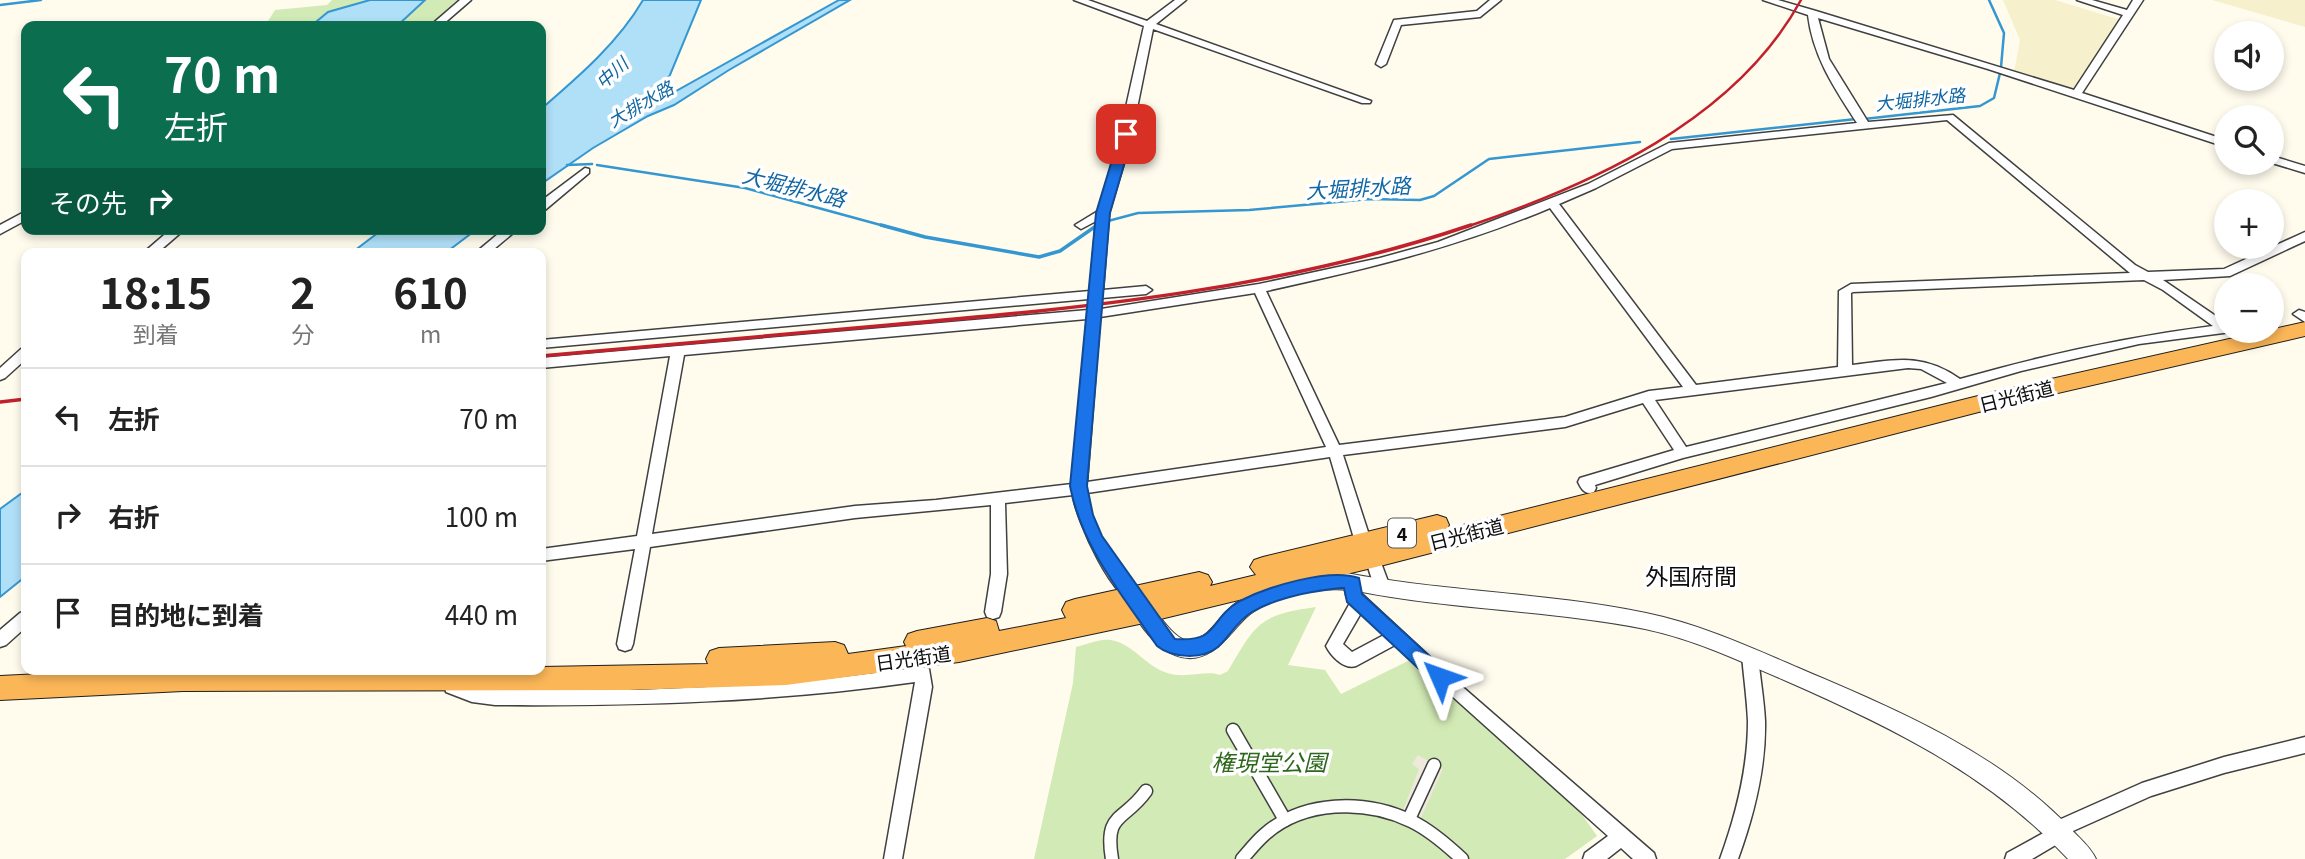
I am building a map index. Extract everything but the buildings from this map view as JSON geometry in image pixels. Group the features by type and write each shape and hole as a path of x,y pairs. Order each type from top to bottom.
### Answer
{"highway":[{"path":"2284,324 2305,318"},
{"name":"日光街道","path":"546,666 854,651 1139,604 1384,555 2014,395 2305,329"},
{"name":"日光街道","path":"519,675 629,678 786,673 959,651 1589,488 2214,338"},
{"name":"日光街道","path":"0,688 183,679 384,675"}],"street":[{"path":"441,21 466,0"},
{"path":"1079,0 1366,101"},
{"path":"1181,0 1149,24 1124,143 1103,213 1079,486 1084,515 1095,540 1163,640 1171,646 1195,648 1210,643 1235,614 1248,606 1307,585 1341,580 1396,637 1647,859"},
{"path":"1381,64 1398,22 1479,15 1496,0"},
{"path":"1768,0 1992,67 2214,140"},
{"path":"1816,0 1811,12 1816,38 1830,77 1864,125"},
{"path":"2082,0 2129,14"},
{"path":"2076,95 2135,1"},
{"path":"546,363 1094,314 1259,288 1381,262 1442,244 1552,203 1669,146 1950,117 2142,275 2167,287 2226,329 2139,340 2021,366 1683,453 1585,482 1589,488"},
{"path":"2284,163 2305,170"},
{"path":"546,203 585,171"},
{"path":"1552,203 1693,391"},
{"path":"1081,225 1103,213"},
{"path":"0,230 21,218"},
{"path":"155,248 172,235"},
{"path":"488,248 504,235"},
{"path":"1845,372 1845,291 1851,288 2226,273 2305,236"},
{"path":"1259,288 1335,451 1361,535"},
{"path":"546,344 1146,290"},
{"path":"2305,311 2299,314 2305,318"},
{"path":"625,643 678,351"},
{"path":"0,375 21,356"},
{"path":"546,554 820,519 855,512 998,499 1079,486 1146,480 1335,451 1565,422 1646,397 1915,363 1944,374 1958,384"},
{"path":"1646,397 1683,453"},
{"path":"993,612 999,574 998,499"},
{"path":"1375,564 1382,587"},
{"path":"1356,593 1382,587 1648,621 1681,630 1750,656 1927,735 1991,775 2060,831 2084,859"},
{"path":"1356,593 1334,646 1350,660 1396,637"},
{"path":"0,640 21,622"},
{"path":"1729,859 1745,820 1755,752 1756,729 1750,656"},
{"path":"446,675 452,687 458,691 477,695 598,698 779,692 923,674 924,687 893,859"},
{"path":"1233,730 1285,820"},
{"path":"2014,859 2077,819 2148,789 2224,765 2305,745"},
{"path":"1409,819 1434,765"},
{"path":"1112,859 1109,844 1114,824 1120,814 1146,791"},
{"path":"1242,859 1264,834 1285,820 1321,807 1348,805 1374,807 1409,819 1438,836 1462,859"},
{"path":"1592,859 1621,837"}],"shaded area":[{"path":"2003,0 2055,0 2121,20 2071,92 2014,72 2020,40"},
{"path":"2212,0 2305,0 2305,27"},
{"path":"1418,755 1443,769 1418,824 1401,815 1419,769 1412,764"}],"green space":[{"path":"332,0 463,0 437,21 268,21 275,10 327,5"},
{"name":"権現堂公園","path":"1316,607 1288,665 1325,670 1341,694 1412,659 1574,803 1597,836 1565,859 1034,859 1073,683 1076,647 1113,640 1130,648 1153,666 1171,674 1220,675 1228,671 1261,624 1282,614"}],"water":[{"path":"370,0 425,0 402,21 317,21 328,12"},
{"path":"643,0 701,0 670,75 650,101 651,105 839,0 850,0 674,105 648,116 593,148 546,181 546,105 583,72 633,16"},
{"path":"375,235 469,235 452,248 358,248"},
{"path":"21,494 21,580 0,597 0,509"}],"waterway":[{"path":"0,5 41,0"},
{"name":"大堀排水路","path":"1989,0 2004,33 2001,67"},
{"name":"大堀排水路","path":"1864,119 1980,106 1994,98 2000,73"},
{"name":"大堀排水路","path":"1671,139 1856,119"},
{"name":"大堀排水路","path":"1108,221 1138,213 1249,210 1370,199 1420,200 1434,196 1489,159 1640,142"},
{"name":"大堀排水路","path":"567,165 592,164"},
{"name":"大堀排水路","path":"597,165 745,188 888,227"},
{"name":"大堀排水路","path":"881,225 925,237 1039,257 1060,251 1096,226"}],"railway":[{"path":"1466,227 1562,191 1610,169 1699,114 1738,81 1773,43 1801,0"},
{"path":"546,356 1037,311 1183,293 1328,265 1471,225"},
{"path":"0,402 21,400"}],"district":[{"name":"外国府間","path":"1691,575"}],"route":[{"path":"1126,134 1103,213 1079,486 1084,515 1095,540 1163,640 1171,646 1195,648 1210,643 1235,614 1248,606 1307,585 1341,580 1353,583 1353,597 1440,677"}],"water label":[{"name":"中川","path":"611,72"},
{"name":"大排水路","path":"640,103"}]}
